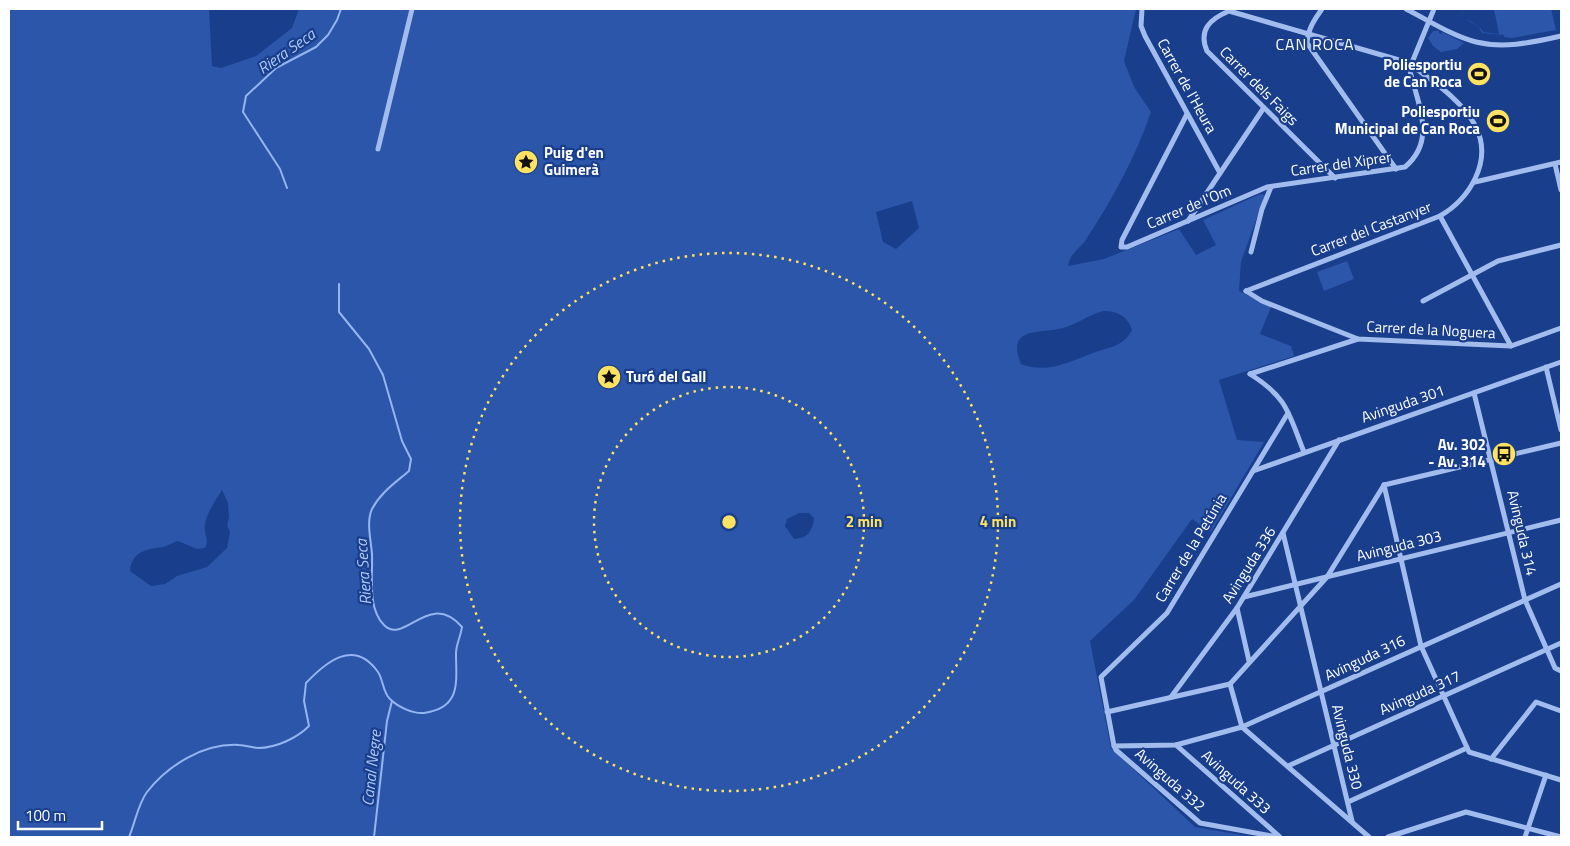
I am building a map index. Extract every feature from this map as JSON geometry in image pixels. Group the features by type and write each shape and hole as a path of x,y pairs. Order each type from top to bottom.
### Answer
{"street":[{"path":"378,149 412,9"},
{"name":"Carrer de l'Heura","path":"1142,9 1141,26 1145,36 1220,173"},
{"path":"1322,9 1308,34 1307,44 1396,169"},
{"path":"1406,9 1474,42 1495,45 1517,45 1561,36"},
{"path":"1413,60 1416,64 1412,70 1406,68 1406,62 1413,60 1431,21 1434,9"},
{"name":"Carrer dels Faigs","path":"1334,178 1206,51 1203,42 1204,30 1211,21 1230,10 1406,62"},
{"name":"Carrer del Xiprer","path":"1269,187 1396,169 1411,162 1423,143 1423,124 1412,70"},
{"name":"Carrer del Castanyer","path":"1246,291 1440,216 1451,210 1475,182 1480,165 1480,148 1476,128 1462,108 1443,89 1412,70"},
{"path":"1188,221 1263,109"},
{"name":"Carrer de l'Om","path":"1187,114 1122,240 1121,247 1127,247 1269,187"},
{"path":"1475,182 1558,163 1561,190"},
{"path":"1251,252 1269,187"},
{"path":"1440,216 1511,346"},
{"path":"1423,301 1498,261 1561,246"},
{"name":"Carrer de la Noguera","path":"1246,291 1262,301 1358,339 1511,346 1561,328"},
{"path":"1304,452 1283,400 1271,387 1250,374 1358,339"},
{"name":"Avinguda 301","path":"1252,471 1561,362"},
{"path":"1546,367 1561,430"},
{"name":"Avinguda 314","path":"1474,392 1492,459 1524,600 1555,668 1561,671"},
{"name":"Carrer de la Petúnia","path":"1108,712 1101,677 1167,613 1288,413"},
{"name":"Avinguda 336","path":"1171,697 1237,608 1339,440"},
{"path":"1108,712 1230,684 1327,577 1384,485 1561,443"},
{"path":"1384,485 1421,646 1469,752 1561,780"},
{"name":"Avinguda 303","path":"1244,597 1561,520"},
{"name":"Avinguda 330","path":"1283,533 1352,821"},
{"name":"Avinguda 316","path":"1114,746 1176,745 1242,727 1561,584"},
{"path":"1237,608 1249,662"},
{"name":"Avinguda 317","path":"1288,766 1561,643"},
{"path":"1230,684 1242,727 1370,837"},
{"path":"1491,758 1536,702 1561,711"},
{"name":"Avinguda 332","path":"1108,712 1114,746 1200,823 1279,837"},
{"name":"Avinguda 333","path":"1176,745 1279,837"},
{"path":"1348,802 1467,748"},
{"path":"1526,837 1546,775"},
{"path":"1388,837 1466,812 1560,837"}],"shaded area":[{"path":"9,9 209,9 212,66 221,68 256,56 292,28 299,9 1136,9 1124,61 1134,87 1151,112 1131,161 1114,193 1087,238 1073,254 1068,266 1104,259 1179,229 1196,255 1216,245 1203,220 1260,194 1265,195 1241,262 1239,291 1271,307 1260,334 1291,346 1294,356 1219,380 1237,440 1264,442 1211,532 1192,519 1134,600 1090,641 1111,748 1195,827 1253,837 9,837","holes":["912,201 919,228 896,249 883,242 876,212","1103,311 1117,313 1128,321 1132,330 1124,340 1115,346 1058,366 1040,368 1021,364 1017,352 1021,337 1036,332 1063,328","222,490 228,503 229,518 227,525 230,532 227,548 207,567 177,576 165,584 151,586 130,571 131,564 137,555 146,550 178,541 197,549 205,548 207,542 205,527 210,511","799,513 809,513 814,518 809,533 794,539 785,526 787,519"]},
{"path":"1494,9 1551,9 1556,30 1512,38 1504,37 1504,35 1482,33 1479,27 1483,32 1499,34"},
{"path":"1433,31 1439,31 1441,34 1442,32 1464,43 1457,49 1441,52 1433,46 1428,38"},
{"path":"1347,261 1354,279 1324,291 1317,272"}],"waterway":[{"name":"Riera Seca","path":"287,188 280,169 243,112 246,96 276,68 316,47 328,35 341,9"},
{"name":"Riera Seca","path":"129,837 147,792 165,773 176,765 200,752 226,745 258,748 272,746 292,738 309,726 304,701 306,683 331,661 350,655 359,656 369,662 380,675 384,690 393,702 411,711 424,713 436,710 445,705 451,699 454,692 456,683 456,650 462,627 450,617 439,614 428,615 400,629 392,630 384,625 375,610 372,591 370,514 384,493 409,471 411,459 402,441 383,375 369,349 339,312 339,284"},
{"name":"Canal Negre","path":"374,837 387,721 392,701"}],"place":[{"name":"Poliesportiu de Can Roca","path":"1479,74"},
{"name":"Poliesportiu Municipal de Can Roca","path":"1498,121"},
{"name":"Puig d'en Guimerà","path":"526,162"},
{"name":"Turó del Gall","path":"609,377"},
{"name":"Av. 302 - Av. 314","path":"1504,454"}],"district":[{"name":"CAN ROCA","path":"1315,44"}]}
